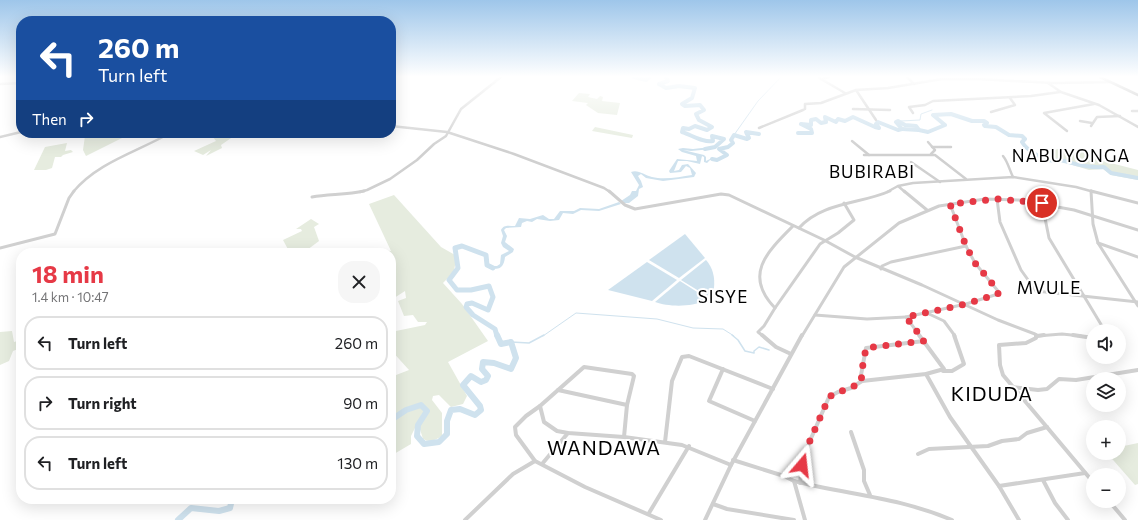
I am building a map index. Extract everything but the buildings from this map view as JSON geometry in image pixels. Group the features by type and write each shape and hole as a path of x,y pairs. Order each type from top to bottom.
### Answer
{"street":[{"path":"312,197 332,194 350,194 363,191 388,180 417,160 446,136 461,109 471,101"},
{"path":"758,128 769,126 786,116 803,112 805,110 805,104 825,101"},
{"path":"864,101 876,120"},
{"path":"913,112 909,107 925,105 932,101"},
{"path":"991,112 1015,106 1012,101"},
{"path":"1086,101 1120,116 1138,128"},
{"path":"1067,131 1044,113 1094,104"},
{"path":"853,109 890,110"},
{"path":"1132,111 1138,111"},
{"path":"1080,121 1092,124 1097,117 1120,116"},
{"path":"396,127 447,132 514,154 607,189 620,202 631,209 642,209 693,198 726,194 824,240 855,257 1037,336 1062,334 1086,337"},
{"path":"0,137 16,133"},
{"path":"0,248 54,234 61,222 71,195 93,171 135,152 161,138"},
{"path":"852,141 869,155"},
{"path":"928,142 934,153 929,154"},
{"path":"932,147 951,147"},
{"path":"864,155 935,155 966,179"},
{"path":"1003,156 1008,162 1008,168 1013,177"},
{"path":"911,162 940,182"},
{"path":"799,228 813,217 844,203 882,195 898,186 912,183 966,179 1013,177 1076,187 1138,203"},
{"path":"898,186 927,210"},
{"path":"1090,191 1093,224 1098,244 1138,306"},
{"path":"705,520 732,463 791,354 844,267 899,223 927,210 950,204 997,199 1042,203 1092,215 1138,230"},
{"path":"997,199 1000,222 1021,270 1035,290 1136,302"},
{"path":"791,354 776,346 758,332 764,326 775,308 824,240 838,233 854,220 844,203"},
{"path":"1042,203 1050,238 1102,324"},
{"path":"815,315 867,319 906,317 927,314 996,296 998,291 975,263 966,246 950,204"},
{"path":"775,308 764,296 760,288 758,275 771,250 793,226"},
{"path":"1098,244 1138,257"},
{"path":"880,268 891,262 966,246"},
{"path":"800,483 802,465 809,443 829,397 838,392 851,388 862,381 941,371 952,371 964,364 952,328 940,318 927,314"},
{"path":"906,317 943,367 944,370 941,371"},
{"path":"1037,336 1034,341 1026,343 999,345 1001,372 1005,379 1085,473"},
{"path":"862,381 861,375 866,348 924,341"},
{"path":"665,442 672,381 682,357 689,356 773,389"},
{"path":"624,436 627,405 634,376 632,374 584,367 514,427 518,439 535,461 586,487 661,520"},
{"path":"723,369 709,401 755,421"},
{"path":"1012,387 1038,390 1047,389 1059,379 1076,380 1138,370"},
{"path":"926,374 950,417 999,486 1019,520"},
{"path":"558,390 627,405"},
{"path":"540,406 542,417 548,426 557,431 568,434 624,436 689,446 732,463 784,476 808,486 870,495 904,503 952,520"},
{"path":"918,454 929,449 988,446 1002,441 1019,440 1027,433 1047,427"},
{"path":"851,432 864,470 864,481 870,495"},
{"path":"542,464 568,434"},
{"path":"649,514 689,446"},
{"path":"465,520 513,474 535,461"},
{"path":"999,486 1085,473"},
{"path":"1043,480 1055,502 1068,520"},
{"path":"794,481 805,520"},
{"path":"713,504 727,509 794,520"},
{"path":"1115,508 1124,520"}],"shaded area":[{"path":"574,101 620,103 617,115 598,113 586,105 588,103"},
{"path":"595,127 633,135 632,138 592,131"},
{"path":"85,138 122,138 86,156 83,150"},
{"path":"214,138 231,138 221,145 222,148 206,156 211,150 203,155 194,151 216,141"},
{"path":"67,143 65,151 71,150 73,152 61,157 55,157 52,168 46,170 34,170 45,147"},
{"path":"1057,149 1068,151 1077,150 1096,154 1099,160 1138,170 1138,180 1111,175 1103,169 1089,170 1053,159 1051,153"},
{"path":"394,195 441,247 455,255 454,271 443,283 462,304 488,341 448,362 467,396 463,404 451,407 439,395 433,396 432,400 442,413 442,436 430,441 423,439 419,426 426,415 422,414 411,436 411,444 396,453 396,375 409,370 396,356 396,331 425,325 427,322 418,322 413,315 404,316 398,301 406,298 405,291 396,297 396,248 390,248 369,204"},
{"path":"311,219 319,224 314,227 319,241 310,248 287,248 283,240 302,231 301,229 296,229"},
{"path":"12,331 14,342 16,341 16,350 13,351 9,361 0,365 0,332"},
{"path":"1138,443 1138,484 1135,485 1126,475 1126,468 1120,468 1113,460 1126,460 1126,446"}],"water":[{"path":"711,147 712,149 691,151 683,150 704,155 706,157 706,161 710,159 717,160 710,160 707,163 704,162 704,157 702,156 700,164 687,161 678,161 674,171 679,170 682,165 688,164 696,173 694,177 663,181 646,178 641,174 638,176 643,187 639,189 638,196 629,203 623,203 621,201 630,195 632,191 636,191 639,185 631,172 634,171 652,177 662,178 692,175 690,168 686,166 681,172 670,173 669,171 677,159 697,161 696,156 682,152 678,149"},
{"path":"619,202 621,204 599,211 581,210 573,214 563,213 559,220 550,221 537,219 532,222 527,221 522,223 521,227 506,228 504,230 507,236 505,242 514,249 513,252 505,257 500,268 495,269 488,266 497,266 500,264 501,255 509,251 503,247 501,243 503,236 501,230 505,226 515,226 519,218 530,219 543,215 549,219 554,219 560,211 574,211 580,208 599,209"},
{"path":"685,234 705,258 679,278 649,260"},
{"path":"706,260 712,269 714,280 714,288 707,296 681,280"},
{"path":"647,262 677,280 652,301 608,290"},
{"path":"680,281 705,297 704,301 680,306 666,305 655,302"}],"waterway":[{"path":"687,101 682,104 685,106 700,105 704,110 696,114 699,120 712,127 707,130 695,126 689,129 683,128 682,132 705,141 713,141 712,136 724,139 715,147 705,149"},
{"path":"734,135 758,101"},
{"path":"901,121 920,120 921,114 932,110"},
{"path":"919,130 928,132 945,125 933,115 951,114 972,121 984,121 987,123 984,125 985,126 996,127 1009,135 1022,136 1025,139 1022,142 1027,148 1040,157 1048,160 1060,160 1086,166 1104,167 1111,173 1138,178"},
{"path":"798,133 812,133 811,129 801,124 811,125 811,120 816,119 821,123 826,122 825,117 836,122 838,119 845,121 853,117 879,128 876,124 878,122 898,130 902,129"},
{"path":"902,129 896,122 898,121 905,125 916,126 919,130"},
{"path":"902,129 919,130"},
{"path":"712,159 717,160 727,155 719,149 728,147 733,143 731,140 734,135 747,139 749,138 746,132 759,134"},
{"path":"493,268 487,265 486,255 462,246 455,248 458,268 449,280 457,290 471,290 489,286 493,297 488,310 472,303 467,304 466,307 473,315 495,329 497,336"},
{"path":"543,336 576,313 657,319 693,328 723,329 734,336"},
{"path":"396,417 406,410 421,405 427,411 418,425 417,436 424,444 439,442 447,434 447,421 451,410 460,409 475,415 481,410 480,406 463,385 471,376 481,382 486,380 488,376 482,369 483,362 494,363 511,369 516,358 511,342 501,344 497,335"},
{"path":"511,342 529,343 544,335"},
{"path":"732,335 738,340 745,351 754,353 754,351 759,347 769,350"},
{"path":"178,520 191,508 219,511 230,508 231,504"}],"district":[{"name":"NABUYONGA","path":"1071,156"},
{"name":"BUBIRABI","path":"872,172"},
{"name":"MVULE","path":"1049,288"},
{"name":"SISYE","path":"723,297"},
{"name":"KIDUDA","path":"992,394"},
{"name":"WANDAWA","path":"604,448"}],"route":[{"path":"802,465 809,443 829,397 838,392 851,388 862,381 861,375 864,351 866,348 870,346 924,341 906,317 932,313 996,296 998,294 998,291 975,263 966,246 950,204 985,199 1019,200 1042,203"}]}
